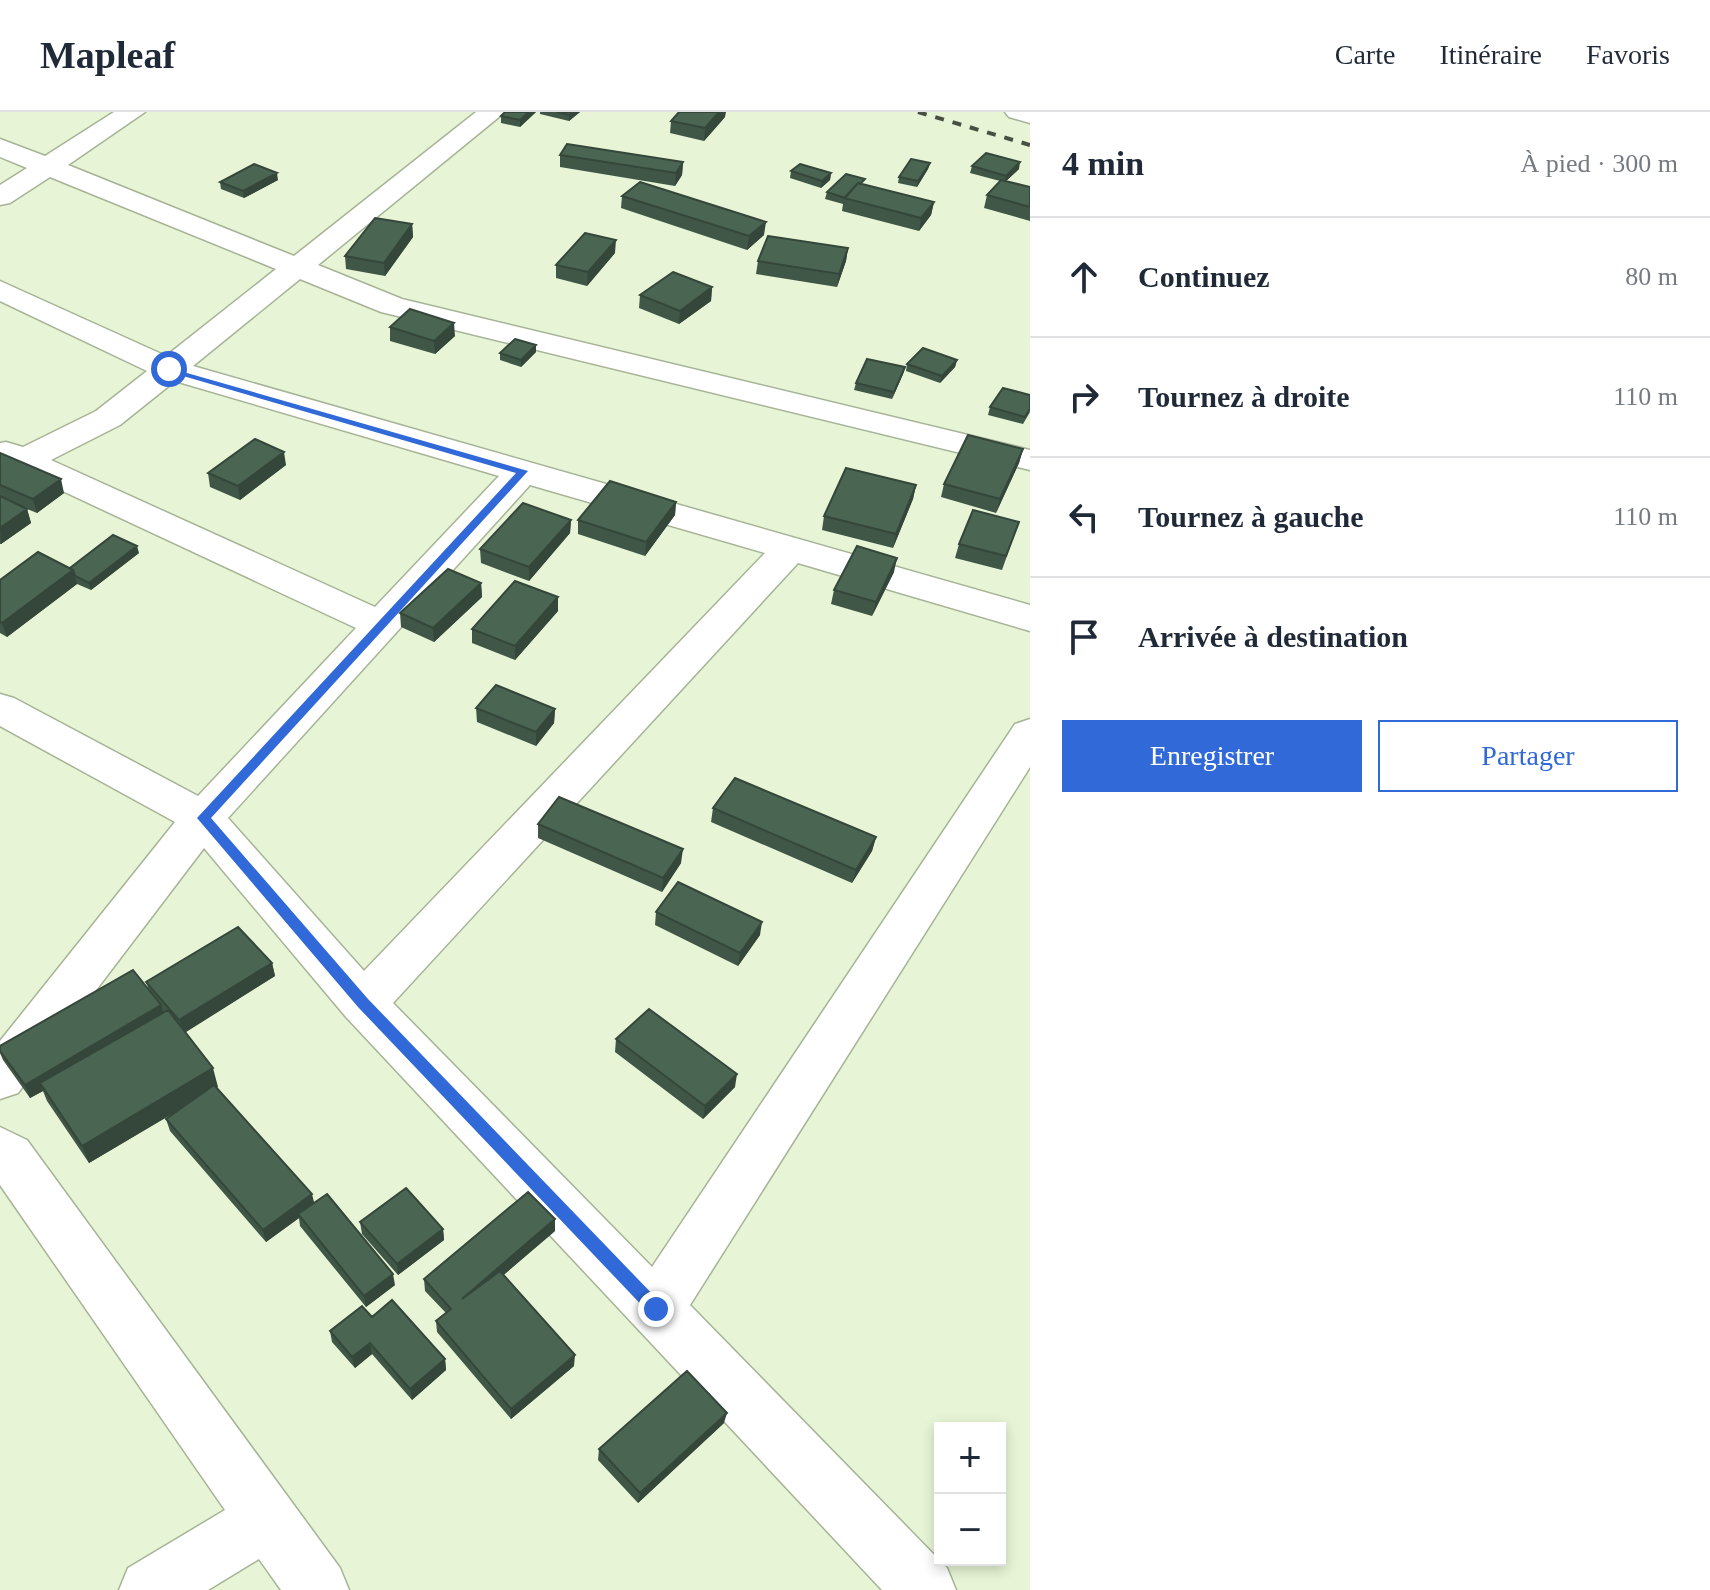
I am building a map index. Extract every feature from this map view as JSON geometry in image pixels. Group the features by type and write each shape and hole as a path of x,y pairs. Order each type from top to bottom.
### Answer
{"street":[{"path":"0,197 132,112"},
{"path":"8,460 108,418 492,112"},
{"path":"1018,112 1030,115"},
{"path":"0,147 392,306 1030,460"},
{"path":"0,290 169,369 1030,618"},
{"path":"8,460 379,624"},
{"path":"0,1078 203,818 523,471"},
{"path":"363,1003 790,549"},
{"path":"0,708 203,818 363,1003 925,1590"},
{"path":"656,1309 1030,734"},
{"path":"0,1150 9,1156 318,1590"},
{"path":"150,1590 266,1520"}],"building":[{"path":"505,112 529,112 520,120 501,116"},
{"path":"679,112 719,112 705,128 671,121"},
{"path":"567,144 683,162 676,173 560,155"},
{"path":"986,153 1020,162 1006,176 972,166"},
{"path":"911,159 930,163 918,181 899,177"},
{"path":"254,164 277,173 243,191 220,182"},
{"path":"800,164 831,173 822,181 791,171"},
{"path":"846,174 865,179 845,198 827,192"},
{"path":"1001,180 1030,187 1030,207 987,195"},
{"path":"640,182 766,222 749,236 622,196"},
{"path":"858,183 934,202 921,218 844,198"},
{"path":"375,218 412,224 384,263 345,256"},
{"path":"585,233 616,240 588,272 556,265"},
{"path":"768,236 848,248 839,274 758,261"},
{"path":"673,272 712,287 680,311 640,295"},
{"path":"410,309 454,323 434,341 390,327"},
{"path":"515,339 536,345 521,360 500,353"},
{"path":"923,348 957,360 942,376 907,364"},
{"path":"867,359 905,367 894,392 856,383"},
{"path":"1003,388 1030,395 1030,409 1025,417 990,407"},
{"path":"968,435 1023,449 1000,499 944,484"},
{"path":"255,439 284,452 238,486 208,473"},
{"path":"0,453 61,479 33,499 0,485"},
{"path":"846,468 916,485 896,534 824,516"},
{"path":"610,481 676,502 646,542 578,520"},
{"path":"0,496 27,509 0,528"},
{"path":"523,503 571,520 529,567 480,549"},
{"path":"973,510 1019,522 1006,556 959,544"},
{"path":"113,535 137,546 89,583 75,576 70,568"},
{"path":"857,546 897,558 876,602 834,590"},
{"path":"38,552 73,570 0,622 0,580"},
{"path":"448,569 481,583 433,628 400,613"},
{"path":"515,581 558,597 515,646 472,629"},
{"path":"496,685 555,709 536,732 476,708"},
{"path":"735,778 876,837 856,870 713,808"},
{"path":"559,797 683,849 663,878 538,824"},
{"path":"678,882 762,922 740,953 656,912"},
{"path":"238,927 272,963 179,1020 146,982"},
{"path":"133,970 161,1005 25,1085 0,1051 0,1046"},
{"path":"649,1009 737,1074 705,1106 616,1039"},
{"path":"168,1010 213,1068 82,1146 40,1083"},
{"path":"214,1085 312,1194 263,1230 166,1119"},
{"path":"406,1188 443,1229 397,1264 360,1222"},
{"path":"528,1192 555,1219 462,1299 500,1271 575,1355 511,1409 436,1321 451,1309 424,1279"},
{"path":"327,1194 393,1274 364,1296 298,1214"},
{"path":"392,1300 445,1359 410,1389 370,1343 352,1357 330,1331 362,1306 372,1317"},
{"path":"687,1371 727,1413 640,1493 599,1449"}],"railway":[{"path":"918,112 1030,145"}],"route":[{"path":"169,369 523,471 203,818 363,1003 656,1309"}]}
